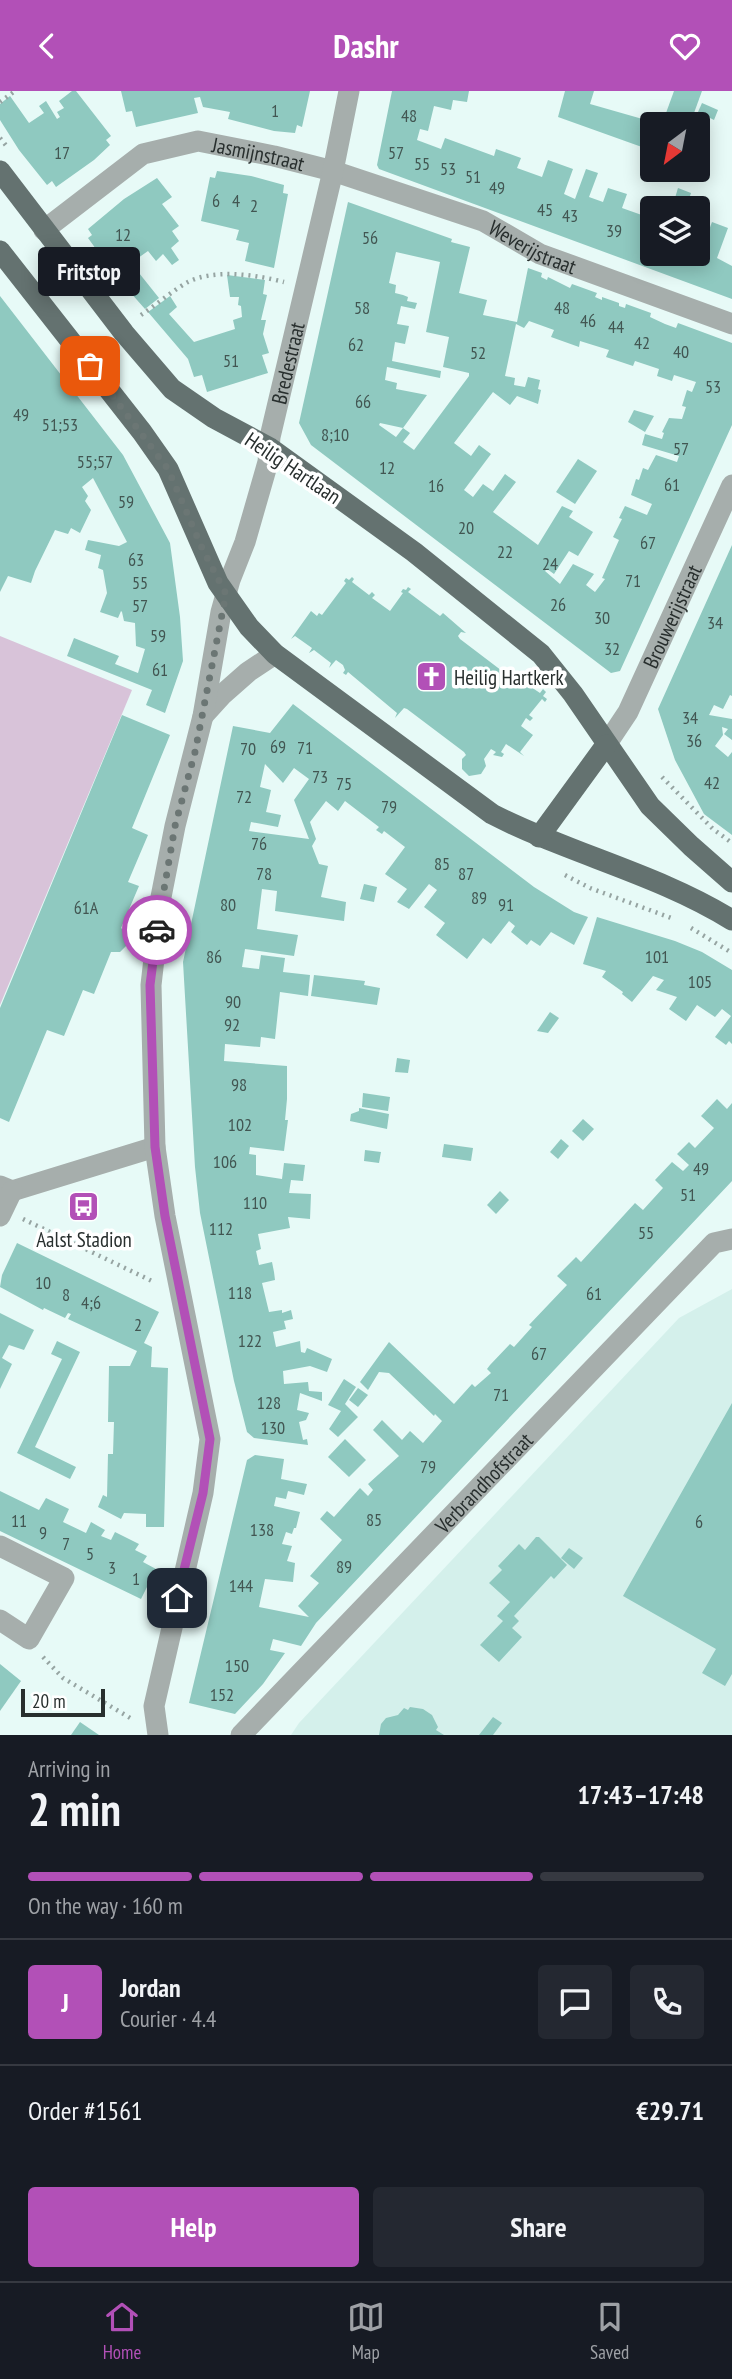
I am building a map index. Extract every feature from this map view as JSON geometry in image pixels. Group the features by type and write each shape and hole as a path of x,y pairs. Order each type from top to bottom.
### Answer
{"main road":[{"name":"Heilig Hartlaan","path":"0,171 124,333 172,389 214,418 270,448 414,552 541,654 573,694 650,806 732,881"},
{"path":"0,251 168,469 202,548 226,594 249,627 275,654 492,814 539,837 711,907 732,921"},
{"path":"539,837 606,745"}],"street":[{"name":"Bredestraat","path":"159,1735 154,1706 203,1493 210,1439 165,1216 155,1147 150,985 161,897 175,826 203,716 226,594 245,542 270,448 349,91"},
{"name":"Jasmijnstraat","path":"44,230 143,154 198,141 332,171"},
{"name":"Weverijstraat","path":"332,171 482,221 540,254 732,324"},
{"name":"Brouwerijstraat","path":"606,745 628,712 732,485"},
{"name":"Bredestraat","path":"203,716 248,672 275,654"},
{"path":"4,1200 155,1147"},
{"name":"Verbrandhofstraat","path":"241,1735 713,1243 732,1238"},
{"path":"0,1546 64,1578 29,1639 0,1620"}],"path":[{"path":"0,102 16,91"},
{"path":"138,318 189,281 224,274 254,275 305,286"},
{"path":"653,767 713,829 732,843"},
{"path":"4,1200 181,1295"},
{"path":"29,1639 63,1678 159,1735"}],"shaded area":[{"path":"0,636 132,690 0,1005"},
{"path":"732,1289 732,1735 291,1735 299,1723 679,1318"}],"building":[{"path":"76,91 111,136 106,140 110,145 56,187 52,181 47,185 19,150 0,120 0,104 10,96 29,123 44,113 39,106 46,101 57,119 60,117 57,112 64,108 59,101"},
{"path":"121,91 310,91 302,127 297,125 295,133 274,131 228,119 230,112 203,107 200,97 194,98 198,113 136,127 132,111 126,112"},
{"path":"392,91 469,91 467,102 453,100 451,110 434,106 428,131 420,129 417,140 441,149 445,138 494,156 496,149 521,158 517,168 542,177 548,160 573,169 564,194 575,199 586,169 598,173 589,197 603,202 608,188 627,194 622,208 640,214 640,265 379,169 377,165"},
{"path":"565,91 594,91 590,104 640,118 640,146 558,117"},
{"path":"674,91 702,91 694,112 666,112"},
{"path":"702,103 718,110 714,120 710,118 710,112 698,112"},
{"path":"217,171 284,185 283,193 288,194 274,268 245,261 249,243 236,240 239,230 201,221 210,177 215,178"},
{"path":"157,178 172,197 162,204 179,226 172,231 179,241 171,248 179,260 172,265 163,254 156,261 148,251 131,263 159,298 145,309 114,274 88,238 92,235 88,229 124,199"},
{"path":"678,188 691,193 690,196 676,196"},
{"path":"348,202 470,247 459,293 487,300 483,315 517,322 528,268 542,273 541,277 547,280 548,277 570,288 572,284 597,293 595,297 602,300 602,297 625,308 626,304 651,313 650,317 665,324 676,328 678,323 732,343 732,425 620,671 611,673 311,445 299,423","holes":["396,252 440,262 426,332 449,337 443,367 469,373 414,450 403,442 410,433 403,428 427,395 396,389 397,383 385,380 387,367 440,378 441,371 392,361 395,342 405,344 409,326 397,324 401,306 415,309 417,303 407,301 408,297 395,293 396,285 389,283","529,321 554,330 551,337 579,347 580,341 609,350 606,357 633,366 635,361 659,369 657,376 672,381 674,375 696,382 692,392 687,390 682,406 686,407 682,419 669,418 662,432 662,439 645,434 642,445 679,456 677,462 656,455 648,470 643,468 639,480 636,479 631,495 652,504 647,515 625,506 613,537 619,540 602,578 605,579 595,592 586,585 594,574 573,564 560,584 545,571 547,569 554,574 569,551 578,556 593,532 569,517 573,511 562,506 538,545 493,512 516,482 505,474 493,491 483,484 473,497 464,490 491,454 479,445 471,456 454,443 493,392 510,405 517,396 538,404 540,380 528,377 525,387 514,385 515,378 505,376 516,324 524,328","380,423 403,428 396,437 379,425"]},
{"path":"712,222 728,228 717,258 732,266 732,299 642,266 710,266"},
{"path":"227,275 265,280 263,294 267,295 261,320 266,320 263,334 269,353 262,355 268,373 207,392 202,375 194,377 188,359 148,312 170,296 177,307 169,314 194,342 235,329 233,320 242,317 241,306 238,305 239,297 230,297"},
{"path":"0,296 123,455 170,543 183,661 165,713 146,705 152,690 67,656 74,638 119,656 115,664 138,673 145,649 136,646 135,623 124,621 121,611 118,618 100,612 107,593 103,570 98,568 101,555 85,550 88,540 119,546 127,542 93,478 82,487 88,496 85,501 91,510 80,533 71,528 68,534 55,530 31,583 8,576 0,592"},
{"path":"634,410 654,416 645,432 628,422"},
{"path":"578,459 597,471 575,504 556,492"},
{"path":"732,545 732,696 730,695 723,709 714,705 709,715 732,719 732,740 724,734 728,729 722,727 723,735 715,746 728,757 732,752 732,835 704,814 675,760 658,709"},
{"name":"Heilig Hartkerk","path":"352,577 352,582 369,595 372,592 375,595 372,598 390,611 403,589 408,587 411,589 408,592 440,616 443,613 466,633 461,632 458,636 460,639 514,680 517,676 520,679 524,675 532,677 534,682 531,687 540,693 543,689 546,692 543,696 547,699 545,702 542,699 529,715 533,718 530,721 526,718 521,726 533,735 520,752 524,756 506,744 501,752 504,754 502,757 493,755 496,752 491,749 484,759 486,766 481,774 469,776 462,769 462,759 466,755 464,752 407,709 404,708 395,718 397,713 348,672 346,675 343,673 343,665 336,660 329,668 331,663 314,650 309,653 312,648 295,636 291,639 311,611 317,616 319,613 322,615 346,583 346,578 349,580"},
{"path":"293,704 534,887 574,912 588,917 574,945 551,932 540,946 531,940 527,945 511,932 515,926 509,921 491,944 483,938 467,959 436,935 445,923 424,907 437,890 429,884 409,909 397,902 407,889 385,874 405,847 384,831 382,834 376,830 379,827 345,801 338,811 326,801 310,822 316,839 312,846 319,864 328,866 321,897 346,902 344,921 275,911 277,891 262,889 257,929 298,935 294,956 245,949 242,967 259,969 261,955 285,958 283,972 310,975 308,996 280,992 275,1039 261,1037 260,1047 225,1044 224,1061 287,1066 285,1120 288,1120 284,1151 250,1147 249,1154 256,1155 256,1175 282,1179 284,1163 305,1165 303,1181 291,1180 289,1193 311,1194 310,1219 288,1217 290,1228 258,1234 261,1249 256,1251 259,1265 272,1262 275,1280 262,1283 269,1312 282,1310 282,1313 291,1310 293,1319 284,1321 286,1329 273,1332 276,1347 300,1341 301,1352 305,1353 307,1348 332,1359 327,1372 310,1366 283,1371 284,1384 308,1382 309,1391 322,1392 322,1401 300,1393 297,1410 309,1413 306,1420 299,1422 303,1440 307,1439 308,1445 254,1438 247,1432 200,1213 183,962 233,726 270,733","holes":["265,764 283,783 294,768 309,779 294,800 309,839 249,831 251,822 278,827 281,815 266,812 271,790 260,787"]},
{"path":"122,715 170,735 132,828 148,835 128,882 139,886 121,928 128,934 129,943 120,952 111,952 94,994 83,990 64,1036 47,1030 9,1122 0,1118 0,1008"},
{"path":"364,884 377,887 374,902 360,899"},
{"path":"597,917 675,941 702,952 732,970 732,1044 729,1041 726,1045 715,1037 731,1016 722,1009 715,1017 697,1005 686,1021 669,1009 677,997 656,990 664,980 653,976 632,1002 602,977 606,971 583,964"},
{"path":"314,975 365,981 364,985 380,988 377,1005 311,996"},
{"path":"550,1012 559,1018 548,1033 537,1031"},
{"path":"397,1058 410,1060 408,1073 395,1072"},
{"path":"363,1093 390,1097 388,1111 362,1107"},
{"path":"717,1099 727,1109 732,1103 732,1181 316,1623 301,1646 273,1639 270,1650 285,1653 263,1684 235,1714 189,1703 247,1460 255,1455 284,1459 281,1479 307,1484 304,1495 288,1491 286,1499 276,1497 274,1506 300,1512 296,1528 292,1534 286,1532 282,1544 292,1546 287,1561 295,1563 293,1582 265,1579 259,1607 309,1617 298,1606 319,1583 310,1576 342,1540 320,1519 327,1511 334,1517 360,1488 368,1496 373,1490 368,1484 399,1456 373,1430 382,1420 402,1440 410,1431 423,1443 442,1421 389,1373 379,1372 368,1390 360,1382 389,1342 454,1404 472,1384 475,1387 491,1373 487,1369 490,1365 510,1344 514,1347 532,1327 529,1325 567,1285 557,1276 576,1257 581,1262 635,1203 643,1210 663,1188 655,1180 672,1162 683,1171 689,1165 677,1154 689,1142 695,1148 714,1128 701,1116"},
{"path":"359,1108 389,1114 387,1129 350,1121 351,1114 359,1111"},
{"path":"583,1119 594,1129 583,1141 572,1131"},
{"path":"561,1139 569,1146 558,1159 550,1152"},
{"path":"444,1144 473,1148 471,1161 442,1157"},
{"path":"365,1150 381,1152 379,1163 364,1161"},
{"path":"500,1191 509,1200 496,1214 487,1205"},
{"path":"17,1243 159,1312 144,1343 152,1347 151,1367 168,1368 164,1527 146,1527 146,1514 124,1513 121,1519 98,1507 103,1495 107,1497 108,1454 113,1454 114,1422 108,1422 109,1366 130,1366 137,1351 68,1319 71,1314 68,1313 65,1318 44,1308 43,1310 0,1287 2,1275"},
{"path":"0,1313 34,1330 24,1350 9,1345 2,1358 12,1364 0,1389"},
{"path":"57,1341 80,1352 35,1447 76,1467 70,1479 17,1453 62,1359 51,1354"},
{"path":"344,1379 356,1387 345,1404 358,1417 338,1437 329,1429 341,1411 328,1405"},
{"path":"358,1388 368,1395 358,1407 349,1400"},
{"path":"732,1403 732,1674 725,1686 702,1673 716,1649 623,1596"},
{"path":"345,1439 366,1460 349,1477 328,1457"},
{"path":"0,1491 39,1510 46,1498 69,1509 63,1522 86,1533 91,1522 105,1530 101,1536 111,1540 115,1532 139,1544 135,1550 147,1556 143,1562 156,1569 141,1599 0,1531"},
{"path":"536,1537 567,1565 554,1579 551,1576 514,1616 519,1621 512,1628 522,1637 499,1662 480,1645 503,1621 497,1616 510,1602 489,1583 502,1570 498,1566 519,1544 525,1550"},
{"path":"569,1548 583,1558 574,1569 561,1558"},
{"path":"0,1664 21,1681 0,1711"},
{"path":"410,1707 423,1709 432,1715 438,1727 436,1730 444,1735 379,1735 381,1724 386,1718 398,1715 404,1708 408,1710"},
{"path":"493,1717 502,1723 493,1735 479,1735"},
{"path":"80,1722 99,1735 71,1735"}],"way so far":[{"path":"90,366 168,469 218,583 226,594 203,716 175,826 157,930"}],"place":[{"name":"Fritstop","path":"90,366"},
{"name":"Heilig Hartkerk","path":"431,677"},
{"name":"Aalst Stadion","path":"84,1207"}],"route":[{"path":"157,930 150,985 155,1147 165,1216 210,1439 203,1493 177,1598"}]}
